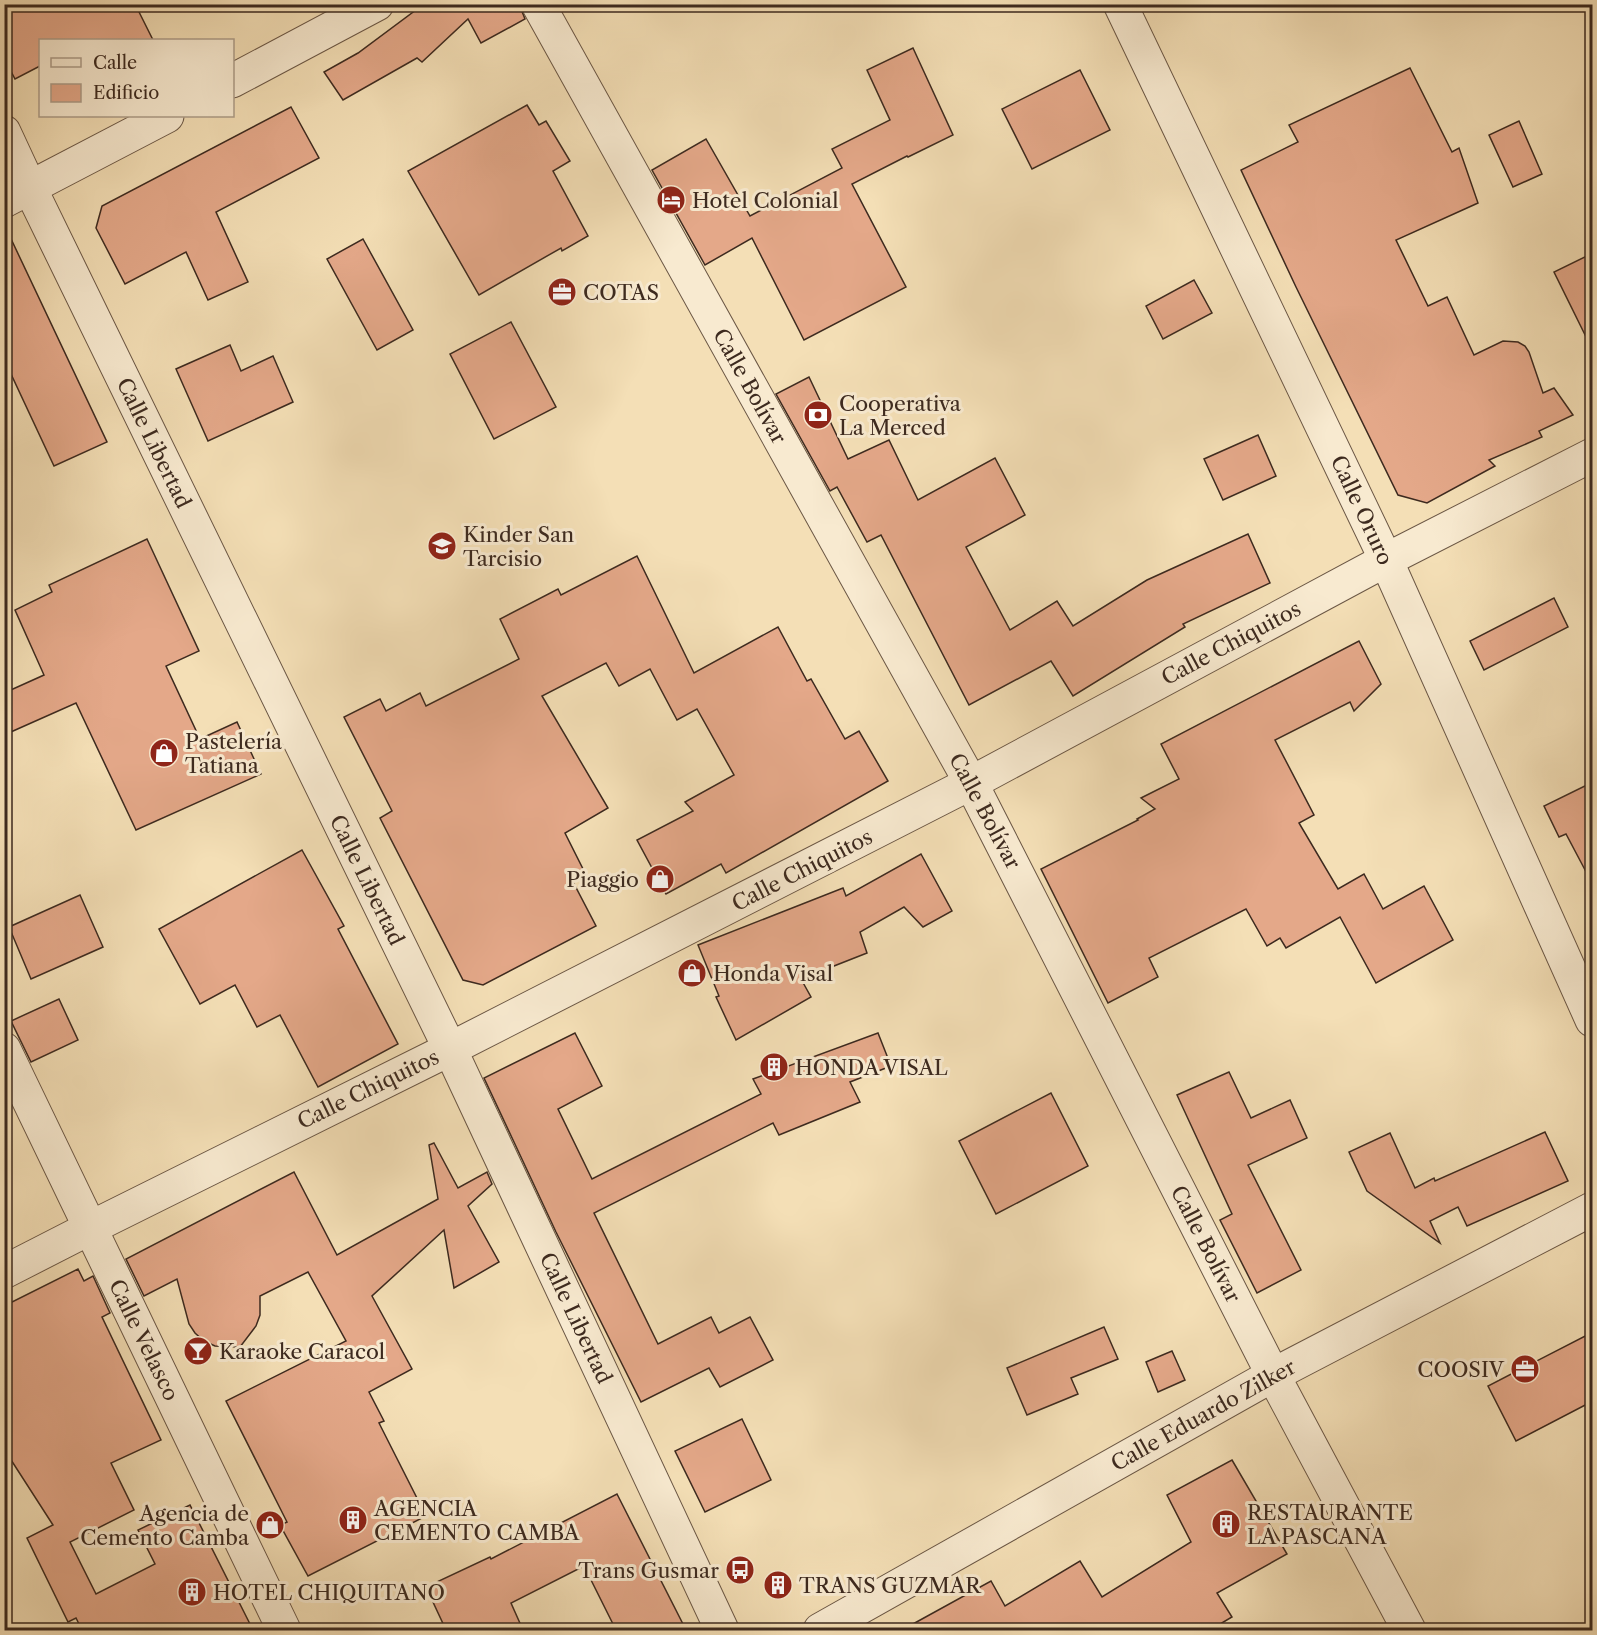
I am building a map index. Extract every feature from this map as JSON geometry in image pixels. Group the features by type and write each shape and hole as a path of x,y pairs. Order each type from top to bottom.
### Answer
{"street":[{"path":"234,80 377,4"},
{"name":"Calle Bolívar","path":"538,4 971,783 1273,1376 1409,1630"},
{"name":"Calle Oruro","path":"1120,4 1386,560 1593,1020"},
{"path":"17,194 165,117"},
{"name":"Calle Libertad","path":"4,132 17,194 450,1049 722,1630"},
{"name":"Calle Chiquitos","path":"4,1272 450,1049 971,783 1386,560 1593,455"},
{"name":"Calle Velasco","path":"4,1049 284,1630"},
{"name":"Calle Eduardo Zilker","path":"820,1630 1273,1376 1593,1209"}],"building":[{"path":"4,4 135,4 152,39 39,39 39,67 15,79 4,58"},
{"path":"424,4 519,4 525,19 481,43 468,19 422,62 417,58 343,100 324,72 358,53"},
{"path":"913,48 953,135 852,184 906,287 804,340 752,238 705,265 652,170 706,139 750,216 842,168 832,149 890,120 867,70"},
{"path":"1410,68 1452,152 1459,148 1478,203 1396,240 1428,306 1447,297 1474,355 1503,341 1518,342 1525,346 1543,393 1554,388 1573,415 1539,431 1542,437 1489,460 1495,466 1427,503 1398,495 1241,170 1298,142 1289,125"},
{"path":"1080,70 1110,130 1032,169 1002,109"},
{"path":"527,105 539,125 546,121 570,161 553,171 588,236 562,251 561,248 479,295 408,171"},
{"path":"291,107 319,158 216,212 248,282 208,300 186,252 125,284 96,228 102,206"},
{"path":"1519,121 1542,174 1513,187 1489,135"},
{"path":"4,224 107,442 54,466 4,359"},
{"path":"363,239 413,330 377,350 327,259"},
{"path":"1593,253 1593,351 1554,272"},
{"path":"1194,280 1212,313 1163,339 1146,306"},
{"path":"511,322 556,407 494,439 450,354"},
{"path":"230,345 241,371 273,356 293,402 208,441 176,369"},
{"path":"809,377 848,459 889,440 918,500 995,458 1025,515 966,547 1010,630 1057,601 1073,626 1147,580 1248,534 1270,583 1183,624 1185,627 1073,696 1051,661 969,705 881,535 867,542 837,487 830,491 776,394"},
{"path":"1258,435 1276,476 1223,500 1204,459"},
{"path":"147,539 199,651 166,666 200,739 237,722 261,774 136,830 76,703 4,735 4,693 44,675 15,610 52,592 49,585"},
{"path":"637,556 694,673 778,627 807,681 811,679 845,739 859,731 888,781 726,873 721,864 666,894 637,840 693,811 685,802 734,775 697,709 677,720 650,669 619,686 606,663 542,696 608,808 565,833 583,869 570,876 596,926 483,985 463,980 380,818 392,811 344,717 380,699 386,711 420,693 426,706 519,659 500,619 558,589 561,595"},
{"path":"1554,598 1568,627 1484,670 1470,641"},
{"path":"1359,641 1381,684 1354,711 1350,702 1275,740 1314,815 1299,823 1338,889 1364,874 1383,909 1424,886 1453,940 1376,983 1340,917 1286,948 1280,938 1267,946 1246,909 1149,958 1158,977 1108,1003 1041,869 1138,820 1155,809 1141,798 1179,779 1161,744"},
{"path":"1593,782 1593,885 1566,834 1559,837 1544,806"},
{"path":"302,850 344,926 338,929 398,1044 318,1087 280,1015 257,1027 235,985 200,1004 159,929"},
{"path":"921,854 952,911 923,927 904,907 860,932 867,953 801,979 811,997 736,1040 716,997 719,996 698,945 843,888 846,896"},
{"path":"80,895 103,947 31,979 9,927"},
{"path":"59,999 78,1040 31,1062 11,1021"},
{"path":"575,1033 602,1086 558,1109 592,1179 761,1094 753,1079 878,1033 891,1066 850,1082 860,1102 779,1135 773,1123 594,1213 658,1344 711,1317 719,1333 750,1317 773,1360 720,1387 709,1368 641,1402 556,1232 484,1078"},
{"path":"1229,1072 1251,1118 1290,1100 1307,1138 1248,1165 1301,1270 1257,1293 1220,1220 1232,1214 1177,1095"},
{"path":"1051,1093 1088,1166 996,1214 959,1141"},
{"path":"1545,1132 1568,1181 1467,1226 1458,1207 1430,1221 1440,1243 1367,1191 1349,1152 1390,1133 1415,1188"},
{"path":"434,1143 458,1188 487,1172 492,1184 468,1206 499,1262 454,1288 444,1230 372,1296 412,1369 369,1392 384,1421 379,1423 426,1516 308,1576 280,1525 287,1522 226,1401 346,1341 308,1272 260,1296 260,1315 256,1326 240,1347 215,1346 204,1341 189,1324 177,1279 144,1296 126,1259 294,1172 337,1255 438,1199 429,1145"},
{"path":"78,1269 84,1281 93,1276 110,1313 102,1317 161,1440 111,1463 134,1510 70,1542 96,1594 155,1564 138,1530 190,1505 253,1630 82,1630 76,1618 68,1622 27,1538 53,1525 4,1449 4,1306"},
{"path":"1104,1327 1118,1359 1071,1378 1078,1394 1027,1415 1007,1368"},
{"path":"1593,1332 1593,1401 1516,1441 1488,1386"},
{"path":"1172,1351 1185,1380 1158,1392 1146,1362"},
{"path":"742,1419 771,1480 705,1512 675,1451"},
{"path":"1232,1460 1287,1554 1217,1593 1232,1617 1210,1630 902,1630 991,1581 1005,1606 1080,1561 1102,1597 1191,1542 1167,1495"},
{"path":"617,1494 686,1630 616,1630 584,1566 511,1603 523,1630 446,1630 426,1587 490,1557 491,1559"}],"place":[{"name":"Hotel Colonial","path":"671,200"},
{"name":"COTAS","path":"562,292"},
{"name":"Cooperativa La Merced","path":"818,415"},
{"name":"Kinder San Tarcisio","path":"442,546"},
{"name":"Pastelería Tatiana","path":"164,753"},
{"name":"Piaggio","path":"660,879"},
{"name":"Honda Visal","path":"692,973"},
{"name":"HONDA VISAL","path":"774,1067"},
{"name":"Karaoke Caracol","path":"198,1351"},
{"name":"COOSIV","path":"1525,1369"},
{"name":"AGENCIA CEMENTO CAMBA","path":"353,1520"},
{"name":"RESTAURANTE LA PASCANA","path":"1226,1524"},
{"name":"Agencia de Cemento Camba","path":"270,1525"},
{"name":"Trans Gusmar","path":"740,1570"},
{"name":"TRANS GUZMAR","path":"778,1585"},
{"name":"HOTEL CHIQUITANO","path":"192,1592"}]}
